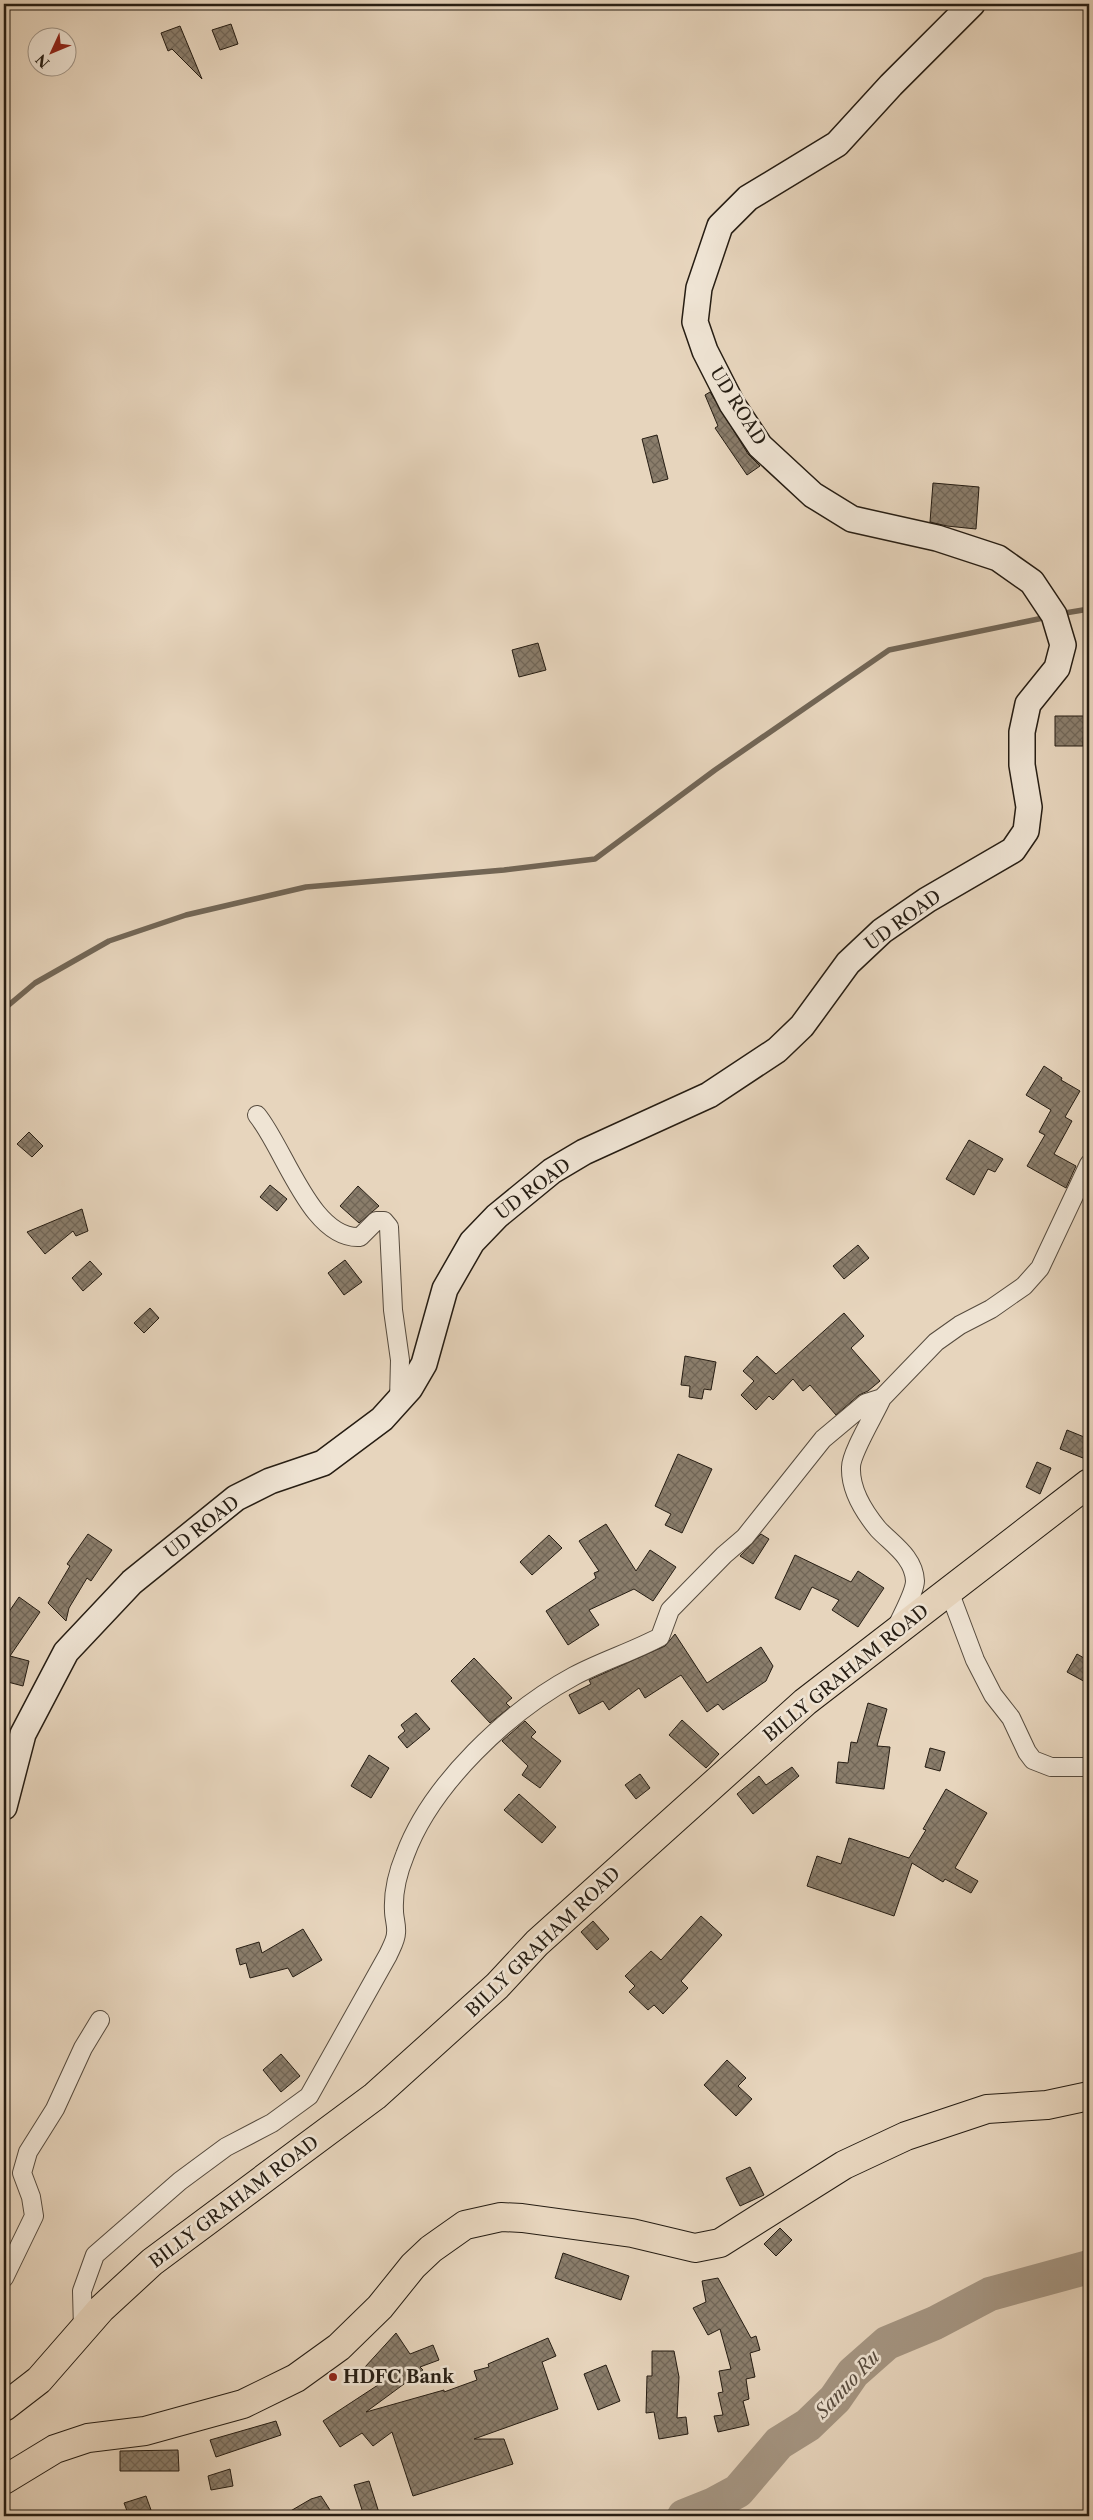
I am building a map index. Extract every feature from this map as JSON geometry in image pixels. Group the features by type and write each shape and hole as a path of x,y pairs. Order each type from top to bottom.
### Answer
{"main road":[{"name":"UD ROAD","path":"4,1807 23,1734 66,1652 132,1582 236,1498 270,1481 323,1463 382,1419 410,1388 424,1364 445,1289 472,1242 496,1216 552,1171 584,1152 709,1095 777,1050 802,1026 848,963 882,931 927,900 1013,850 1026,831 1029,807 1022,765 1022,732 1028,704 1057,668 1063,645 1054,616 1032,582 998,558 937,538 852,519 813,496 760,446 732,404 705,351 695,322 699,288 720,226 748,198 837,144 891,84 972,4"},
{"name":"BILLY GRAHAM ROAD","path":"4,2407 39,2380 101,2309 152,2262 375,2096 497,1986 537,1943 805,1702 1089,1483"},
{"path":"4,2480 55,2450 88,2438 145,2431 243,2404 296,2378 339,2347 380,2307 413,2266 431,2248 465,2225 501,2217 522,2218 632,2233 695,2248 711,2245 735,2235 788,2199 844,2165 906,2136 987,2109 1048,2105 1089,2096"}],"street":[{"path":"257,1114 313,1211 335,1232 348,1238 360,1237 376,1221 384,1221 389,1227 393,1310 400,1360 399,1400"},
{"path":"893,1633 906,1609 915,1582 911,1565 901,1550 878,1529 854,1492 851,1466 882,1398 936,1342 960,1325 991,1309 1029,1280 1040,1268 1089,1164"},
{"path":"83,2330 82,2291 95,2255 187,2176 226,2147 284,2115 309,2096 388,1954 396,1934 394,1909 397,1884 405,1854 442,1790 467,1760 497,1730 540,1696 576,1675 660,1637 670,1610 724,1555 745,1537 824,1439 866,1403 882,1398"},
{"path":"948,1591 980,1669 993,1695 1016,1726 1027,1752 1033,1760 1051,1767 1079,1769 1089,1767"},
{"path":"4,2278 34,2216 31,2197 22,2173 28,2152 55,2109 83,2048 100,2020"}],"building":[{"path":"231,24 238,44 220,50 212,30"},
{"path":"180,26 202,79 172,49 168,51 161,33"},
{"path":"710,392 748,454 760,466 747,475 715,428 718,426 705,395"},
{"path":"657,435 668,479 653,483 642,439"},
{"path":"933,483 979,487 976,529 930,522"},
{"path":"538,643 546,670 519,677 512,650"},
{"path":"1055,716 1084,716 1083,746 1055,746"},
{"path":"1044,1066 1062,1078 1061,1080 1080,1091 1065,1117 1072,1121 1054,1154 1076,1166 1066,1188 1027,1166 1045,1135 1039,1132 1051,1110 1026,1095"},
{"path":"29,1132 43,1146 32,1157 17,1144"},
{"path":"969,1140 1003,1159 995,1172 988,1169 974,1195 946,1179"},
{"path":"270,1185 287,1199 277,1211 260,1197"},
{"path":"358,1186 379,1206 359,1223 340,1206"},
{"path":"82,1209 88,1231 76,1236 73,1231 45,1254 27,1232"},
{"path":"858,1245 869,1258 844,1279 833,1266"},
{"path":"345,1260 362,1282 344,1295 328,1273"},
{"path":"90,1261 102,1274 83,1291 72,1278"},
{"path":"150,1308 159,1318 144,1333 134,1323"},
{"path":"844,1313 864,1336 851,1348 880,1381 868,1391 859,1395 836,1415 810,1385 803,1391 793,1379 773,1400 769,1396 756,1410 741,1395 754,1381 743,1371 757,1356 776,1374"},
{"path":"685,1356 716,1362 711,1390 704,1389 702,1399 689,1397 690,1386 681,1385"},
{"path":"1067,1430 1089,1439 1083,1458 1060,1449"},
{"path":"678,1454 712,1469 682,1533 665,1525 671,1514 655,1506"},
{"path":"1037,1462 1051,1468 1040,1494 1026,1487"},
{"path":"606,1524 636,1571 650,1550 676,1567 653,1601 634,1589 589,1610 599,1625 568,1645 546,1611 596,1578 594,1573 599,1571 579,1541"},
{"path":"88,1534 112,1550 91,1581 87,1578 69,1608 66,1621 48,1603 70,1566 67,1564"},
{"path":"761,1534 769,1539 753,1564 740,1556"},
{"path":"549,1535 562,1548 532,1575 520,1562"},
{"path":"795,1555 851,1582 858,1571 884,1588 858,1627 832,1610 839,1600 812,1587 800,1610 775,1598"},
{"path":"19,1597 40,1612 10,1656 29,1661 23,1686 4,1681 4,1619"},
{"path":"675,1634 707,1683 761,1647 773,1666 766,1681 723,1710 718,1704 707,1712 681,1675 645,1698 639,1688 609,1710 603,1701 579,1714 569,1695 591,1684 589,1680 665,1646"},
{"path":"1077,1654 1089,1661 1089,1684 1067,1672"},
{"path":"474,1658 512,1698 506,1703 510,1707 490,1723 451,1681"},
{"path":"868,1703 887,1709 877,1746 890,1747 884,1789 836,1783 838,1762 848,1763 851,1742 857,1743"},
{"path":"416,1713 430,1729 407,1748 398,1737 405,1731 401,1725"},
{"path":"682,1720 719,1754 706,1768 669,1735"},
{"path":"525,1721 536,1732 531,1737 561,1761 540,1788 522,1775 528,1766 502,1741"},
{"path":"930,1748 945,1752 940,1771 925,1767"},
{"path":"369,1755 389,1768 371,1798 351,1786"},
{"path":"792,1767 799,1776 753,1814 737,1794 759,1776 766,1785"},
{"path":"640,1774 650,1788 636,1799 625,1785"},
{"path":"946,1789 987,1813 955,1868 978,1881 971,1893 945,1879 943,1882 912,1863 894,1916 807,1886 817,1856 841,1864 849,1838 909,1858 926,1830 923,1829"},
{"path":"519,1794 556,1827 542,1843 504,1810"},
{"path":"701,1916 722,1935 681,1981 688,1988 663,2014 654,2005 648,2010 629,1992 635,1986 625,1976 651,1951 661,1960"},
{"path":"593,1921 609,1939 597,1950 581,1932"},
{"path":"303,1929 322,1960 293,1977 288,1968 250,1978 246,1963 240,1965 236,1949 259,1942 262,1953"},
{"path":"281,2054 300,2076 281,2092 263,2070"},
{"path":"727,2060 746,2078 738,2086 752,2099 736,2116 704,2085"},
{"path":"750,2167 764,2195 740,2206 726,2178"},
{"path":"780,2228 792,2240 776,2256 764,2244"},
{"path":"563,2253 629,2276 621,2300 555,2278"},
{"path":"718,2278 751,2338 756,2336 760,2350 750,2353 755,2377 746,2379 749,2399 743,2401 749,2425 718,2432 714,2416 723,2415 718,2393 723,2392 719,2371 731,2369 720,2329 708,2335 693,2308 706,2302 702,2281"},
{"path":"396,2333 410,2354 433,2345 439,2360 420,2367 423,2370 366,2412 444,2390 444,2392 477,2380 474,2371 489,2367 488,2364 548,2338 556,2356 542,2362 558,2409 474,2439 504,2439 513,2464 413,2496 392,2432 373,2446 362,2433 340,2447 323,2421 378,2385 365,2367"},
{"path":"652,2351 674,2351 679,2377 677,2418 686,2417 688,2434 659,2439 654,2412 646,2413 647,2376 652,2376"},
{"path":"606,2365 620,2401 598,2410 584,2374"},
{"path":"276,2421 281,2435 216,2457 210,2440"},
{"path":"178,2450 179,2471 120,2471 120,2451"},
{"path":"230,2469 233,2486 211,2490 208,2476"},
{"path":"369,2481 380,2516 364,2516 354,2485"},
{"path":"146,2496 151,2510 129,2516 124,2503"},
{"path":"321,2496 330,2510 320,2516 282,2516 311,2499"}],"waterway":[{"path":"1059,614 1089,609"},
{"path":"4,1009 35,983 109,941 186,915 306,887 504,870 595,859 715,770 889,650 1048,617"},
{"name":"Sanuo Ru","path":"684,2516 714,2504 738,2491 779,2443 808,2425 835,2399 853,2373 887,2343 935,2323 990,2294 1089,2267"}],"place":[{"name":"HDFC Bank","path":"333,2377"}]}
